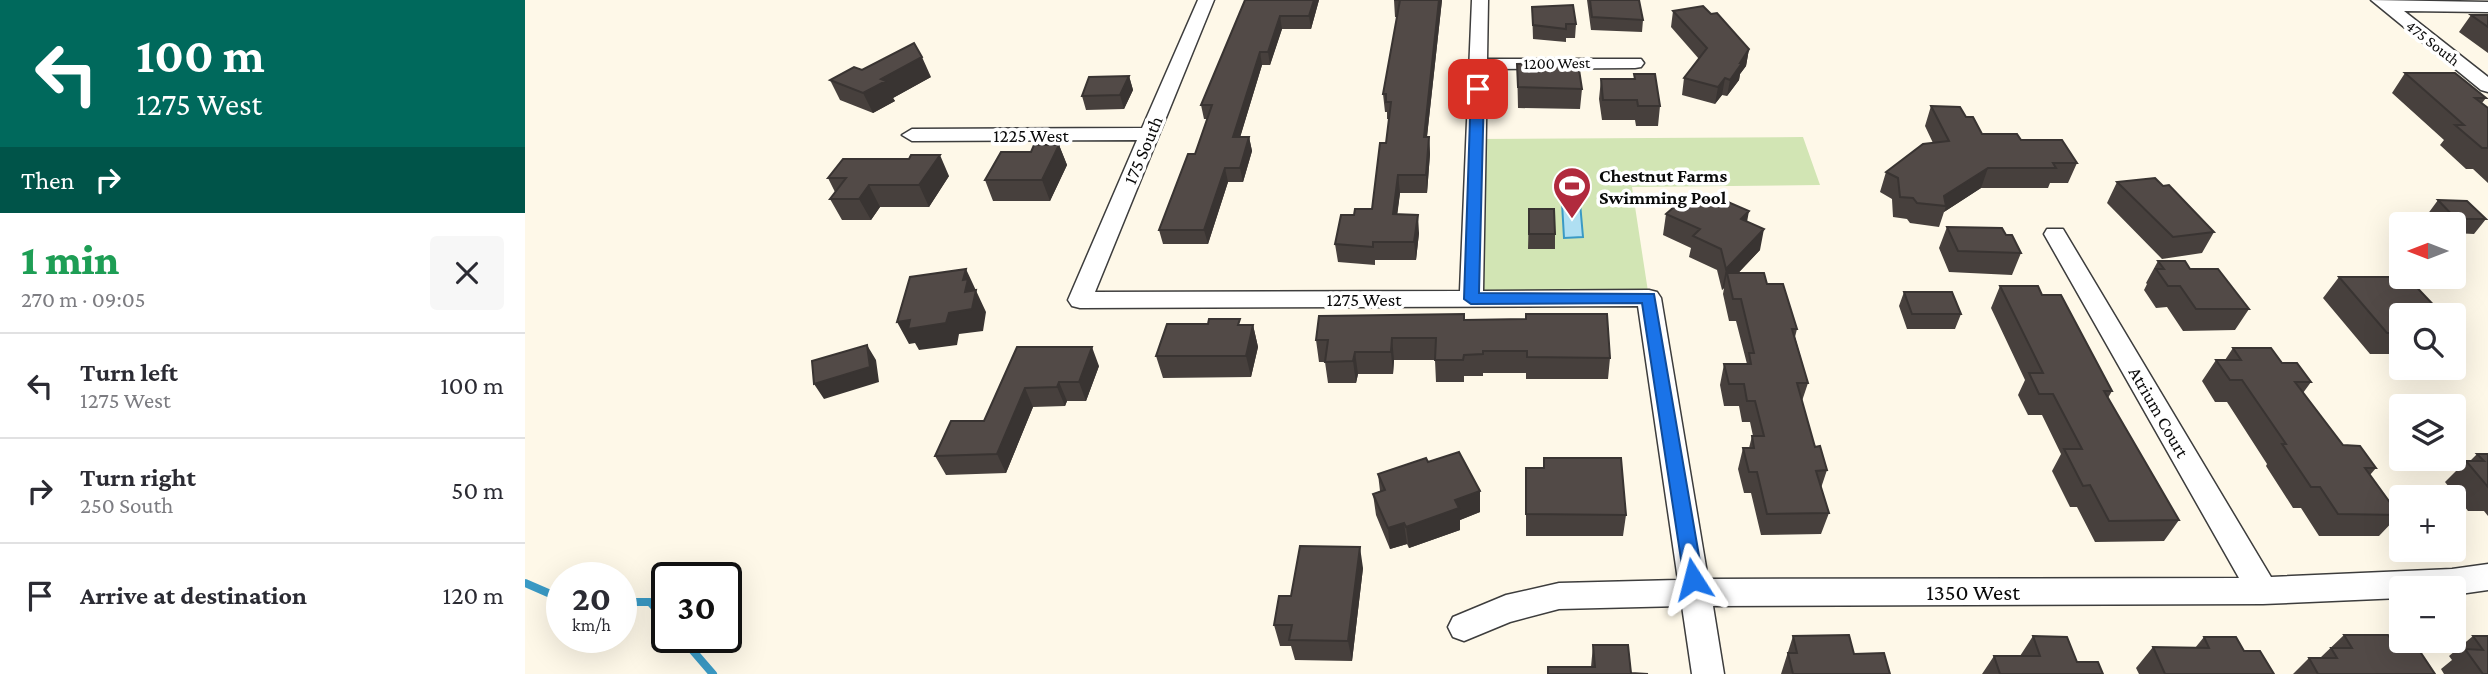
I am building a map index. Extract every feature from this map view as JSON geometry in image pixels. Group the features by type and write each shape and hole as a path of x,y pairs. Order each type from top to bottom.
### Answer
{"street":[{"name":"175 South","path":"1080,300 1206,0"},
{"path":"1471,299 1480,0"},
{"path":"2383,3 2488,7"},
{"name":"475 South","path":"2383,3 2488,86"},
{"name":"1200 West","path":"1478,64 1635,62"},
{"name":"1225 West","path":"912,135 1149,134"},
{"name":"Atrium Court","path":"2055,234 2263,591"},
{"name":"1275 West","path":"1080,300 1649,298 1696,593"},
{"name":"1350 West","path":"1464,627 1506,609 1559,596 2263,591 2452,582 2488,577"},
{"path":"1696,593 1708,674"}],"green space":[{"path":"1803,137 1820,185 1632,187 1649,298 1471,299 1476,139"}],"water":[{"name":"Chestnut Farms Swimming Pool","path":"1562,203 1580,203 1583,237 1564,238"}],"building":[{"path":"1245,0 1314,0 1309,16 1280,16 1268,52 1260,52 1233,137 1249,137 1240,168 1225,168 1204,230 1159,230 1188,154 1195,154 1212,105 1201,105"},
{"path":"1400,0 1439,0 1424,137 1429,137 1426,175 1398,175 1393,214 1418,215 1414,242 1373,242 1373,247 1335,244 1341,215 1354,215 1355,209 1372,209 1380,143 1386,143 1391,102 1386,102 1386,94 1383,94"},
{"path":"1590,0 1639,0 1643,20 1592,17"},
{"path":"1573,5 1576,24 1566,24 1566,29 1533,25 1532,7"},
{"path":"1703,6 1711,14 1717,13 1749,49 1730,80 1725,78 1718,87 1684,78 1707,48 1673,11"},
{"path":"2471,15 2488,15 2488,27"},
{"path":"914,43 922,57 881,79 886,81 863,93 830,80 854,67 862,70"},
{"path":"1578,63 1582,89 1518,87 1517,64"},
{"path":"2405,73 2455,73 2486,98 2475,98 2488,108 2488,148 2482,148 2455,125 2464,125"},
{"path":"1634,74 1655,74 1660,106 1638,106 1637,100 1603,100 1601,79 1635,79"},
{"path":"1129,76 1120,95 1082,96 1089,77"},
{"path":"1931,106 1960,107 1966,117 1973,117 1982,134 2017,134 2021,140 2062,140 2077,163 2053,163 2056,168 1988,168 1944,196 1946,206 1917,203 1913,198 1900,197 1898,178 1886,172 1923,144 1949,141"},
{"path":"1034,145 1059,145 1042,180 985,180 1001,152 1031,152"},
{"path":"911,155 940,155 919,185 869,185 859,199 830,199 846,178 828,178 843,159 909,159"},
{"path":"2155,178 2163,186 2169,185 2214,232 2173,237 2117,182"},
{"path":"1690,193 1724,207 1728,202 1749,211 1741,219 1764,229 1726,269 1721,249 1693,236 1700,229 1666,214"},
{"path":"2438,200 2467,201 2486,219 2466,219 2466,212 2449,212"},
{"path":"1529,209 1554,209 1555,234 1529,234"},
{"path":"1947,227 2002,228 2006,235 2012,235 2021,253 1958,251"},
{"path":"2158,261 2185,261 2190,269 2218,269 2249,309 2196,309 2180,286 2168,286 2156,269 2164,269"},
{"path":"966,269 963,280 968,279 965,292 976,290 972,309 949,313 946,323 908,329 910,320 897,322 910,277"},
{"path":"1727,273 1764,273 1767,284 1783,284 1797,329 1792,329 1808,383 1797,383 1815,447 1820,446 1827,470 1816,471 1829,513 1767,514 1757,472 1749,472 1743,448 1754,448 1752,436 1764,436 1755,401 1747,401 1744,384 1729,384 1724,364 1751,364 1749,353 1754,353 1741,299 1733,299"},
{"path":"2339,277 2389,277 2389,289 2418,289 2432,303 2389,303 2387,333"},
{"path":"2000,286 2038,286 2042,295 2061,295 2112,391 2104,391 2179,520 2109,521 2090,485 2083,486 2064,449 2082,449 2053,394 2039,394 2029,373 2043,373"},
{"path":"1904,292 1952,292 1961,314 1912,314"},
{"path":"1464,314 1464,320 1526,319 1526,314 1607,314 1610,358 1527,357 1527,351 1483,351 1483,354 1464,355 1463,360 1435,360 1436,338 1392,338 1391,352 1355,352 1353,361 1325,362 1328,340 1316,340 1319,316"},
{"path":"1209,319 1240,319 1238,325 1253,325 1246,356 1156,356 1167,324 1208,324"},
{"path":"867,345 870,367 814,384 812,361"},
{"path":"1017,347 1092,347 1079,382 1059,382 1057,387 1025,388 997,454 935,456 951,421 984,421"},
{"path":"2233,348 2271,348 2282,363 2297,363 2311,382 2295,382 2343,445 2360,446 2376,468 2365,468 2389,501 2389,515 2338,514 2320,487 2311,487 2282,444 2286,444 2242,380 2230,380 2216,360 2241,360"},
{"path":"1459,452 1480,491 1455,500 1459,508 1406,527 1404,523 1388,528 1373,494 1385,490 1378,474 1426,458 1428,462"},
{"path":"2477,454 2488,454 2488,487 2466,461 2484,461"},
{"path":"1544,458 1621,458 1626,515 1526,514 1526,468 1544,468"},
{"path":"1300,546 1360,547 1348,641 1289,640 1292,625 1274,625 1279,596 1291,596"},
{"path":"1849,635 1854,654 1884,653 1890,674 1793,674 1788,653 1797,653 1793,636"},
{"path":"2344,635 2388,635 2389,653 2421,653 2435,674 2318,674 2309,658 2337,658 2331,648 2352,648"},
{"path":"2033,636 2067,637 2077,662 2098,662 2103,674 2000,674 1994,656 2040,656"},
{"path":"2473,636 2488,636 2488,674 2483,674 2466,649 2483,650"},
{"path":"2204,637 2236,637 2244,651 2260,651 2274,674 2165,674 2153,647 2209,648"},
{"path":"1593,645 1628,645 1631,673 1648,674 1548,674 1548,667 1595,667"}],"waterway":[{"path":"525,583 546,592"},
{"path":"637,602 651,603"},
{"path":"695,653 713,674"}],"place":[{"name":"Chestnut Farms Swimming Pool","path":"1572,220"}],"route":[{"path":"1478,89 1471,299 1649,298 1693,579"}]}
